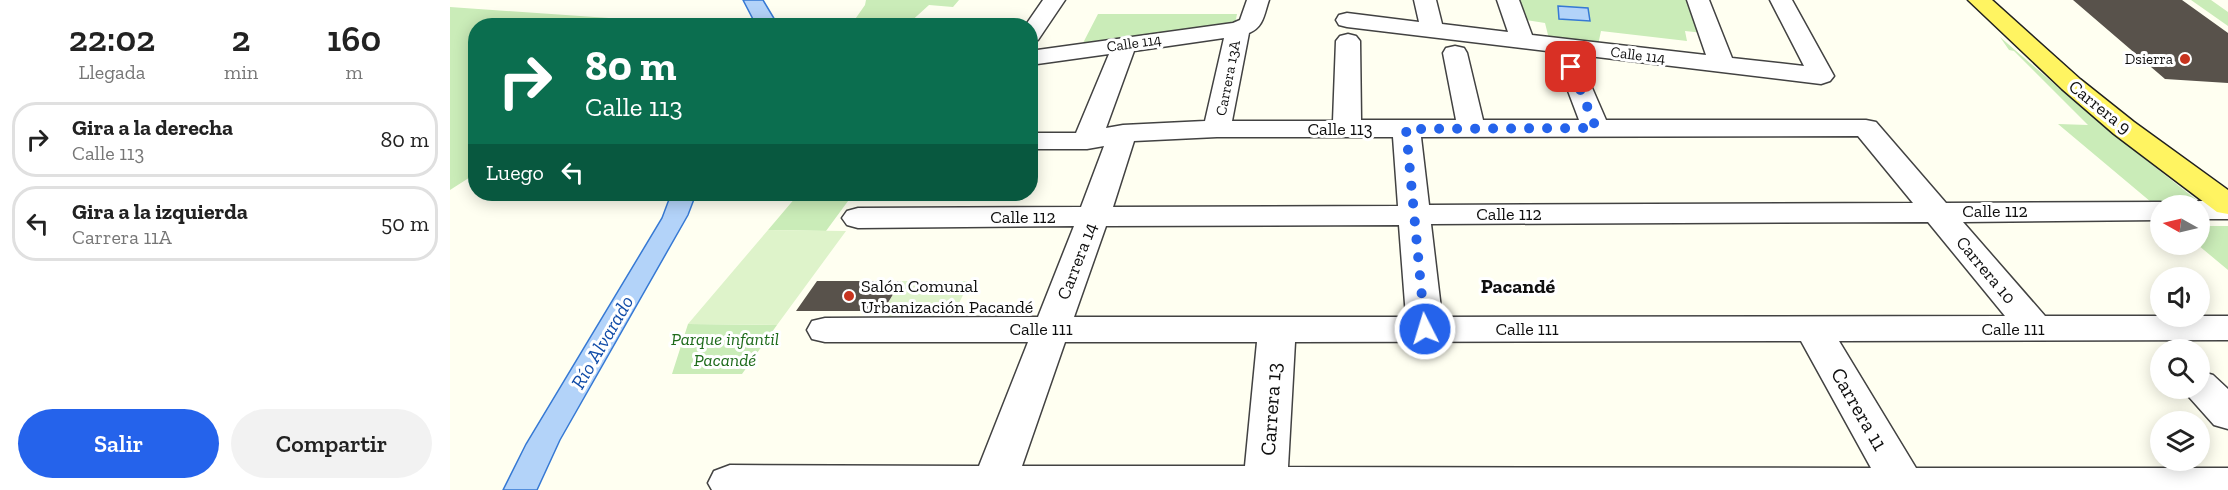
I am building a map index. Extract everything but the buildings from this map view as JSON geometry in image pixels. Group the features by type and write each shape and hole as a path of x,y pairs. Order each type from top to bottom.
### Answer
{"main road":[{"name":"Carrera 9","path":"1980,0 2071,84 2124,128 2228,205"}],"street":[{"path":"1038,23 1054,0"},
{"name":"Carrera 13A","path":"1217,129 1238,29 1250,24 1258,0"},
{"path":"1425,0 1432,30"},
{"path":"1508,0 1523,41"},
{"path":"1698,0 1722,64"},
{"name":"Calle 114","path":"1347,24 1432,30 1821,76 1781,0"},
{"path":"1347,24 1347,129"},
{"name":"Calle 114","path":"1038,57 1238,29"},
{"path":"1087,141 1125,45"},
{"path":"1455,53 1471,129"},
{"path":"1571,67 1596,128"},
{"name":"Calle 113","path":"1038,141 1087,141 1123,133 1217,129 1866,128"},
{"name":"Carrera 10","path":"1866,128 2036,329"},
{"path":"1406,129 1425,329"},
{"name":"Carrera 14","path":"992,487 1123,133"},
{"path":"2210,210 2228,210"},
{"name":"Calle 112","path":"858,218 2150,211"},
{"name":"Calle 111","path":"825,330 2036,329 2154,339 2228,328"},
{"name":"Carrera 13","path":"1265,487 1277,329"},
{"name":"Carrera 11","path":"1813,329 1905,488"},
{"path":"2210,396 2228,414"},
{"path":"730,483 992,487 2228,486"}],"green space":[{"path":"866,0 959,0 953,7 929,5 915,18 856,18"},
{"path":"1519,0 1691,0 1704,33 1685,31 1687,41 1601,31 1598,45 1549,39 1545,23 1526,20"},
{"path":"2191,0 2211,0 2228,12 2228,26"},
{"path":"450,7 609,18 468,18 468,178 450,190"},
{"path":"1098,14 1237,14 1235,24 1083,43"},
{"path":"2000,37 2103,126 2190,195 2150,195 2150,201 2058,124 2088,125 2014,51 2009,50"},
{"path":"793,201 848,201 826,231 768,230"},
{"path":"2210,226 2228,226 2228,270 2210,255"},
{"path":"768,230 846,231 777,325 688,324"},
{"path":"901,281 970,281 952,317 880,317"},
{"name":"Parque infantil Pacandé","path":"688,324 777,325 742,374 672,374"}],"water":[{"path":"743,0 763,0 774,18 752,18"},
{"path":"1558,6 1588,8 1590,21 1559,19"},
{"name":"Río Alvarado","path":"668,201 693,201 688,215 560,440 537,490 503,490 526,444 662,218"}],"place":[{"name":"Dsierra","path":"2185,59"},
{"name":"Salón Comunal Urbanización Pacandé","path":"849,296"}],"district":[{"name":"Pacandé","path":"1518,286"}],"route":[{"path":"1425,329 1406,129 1596,128 1571,67"}]}
